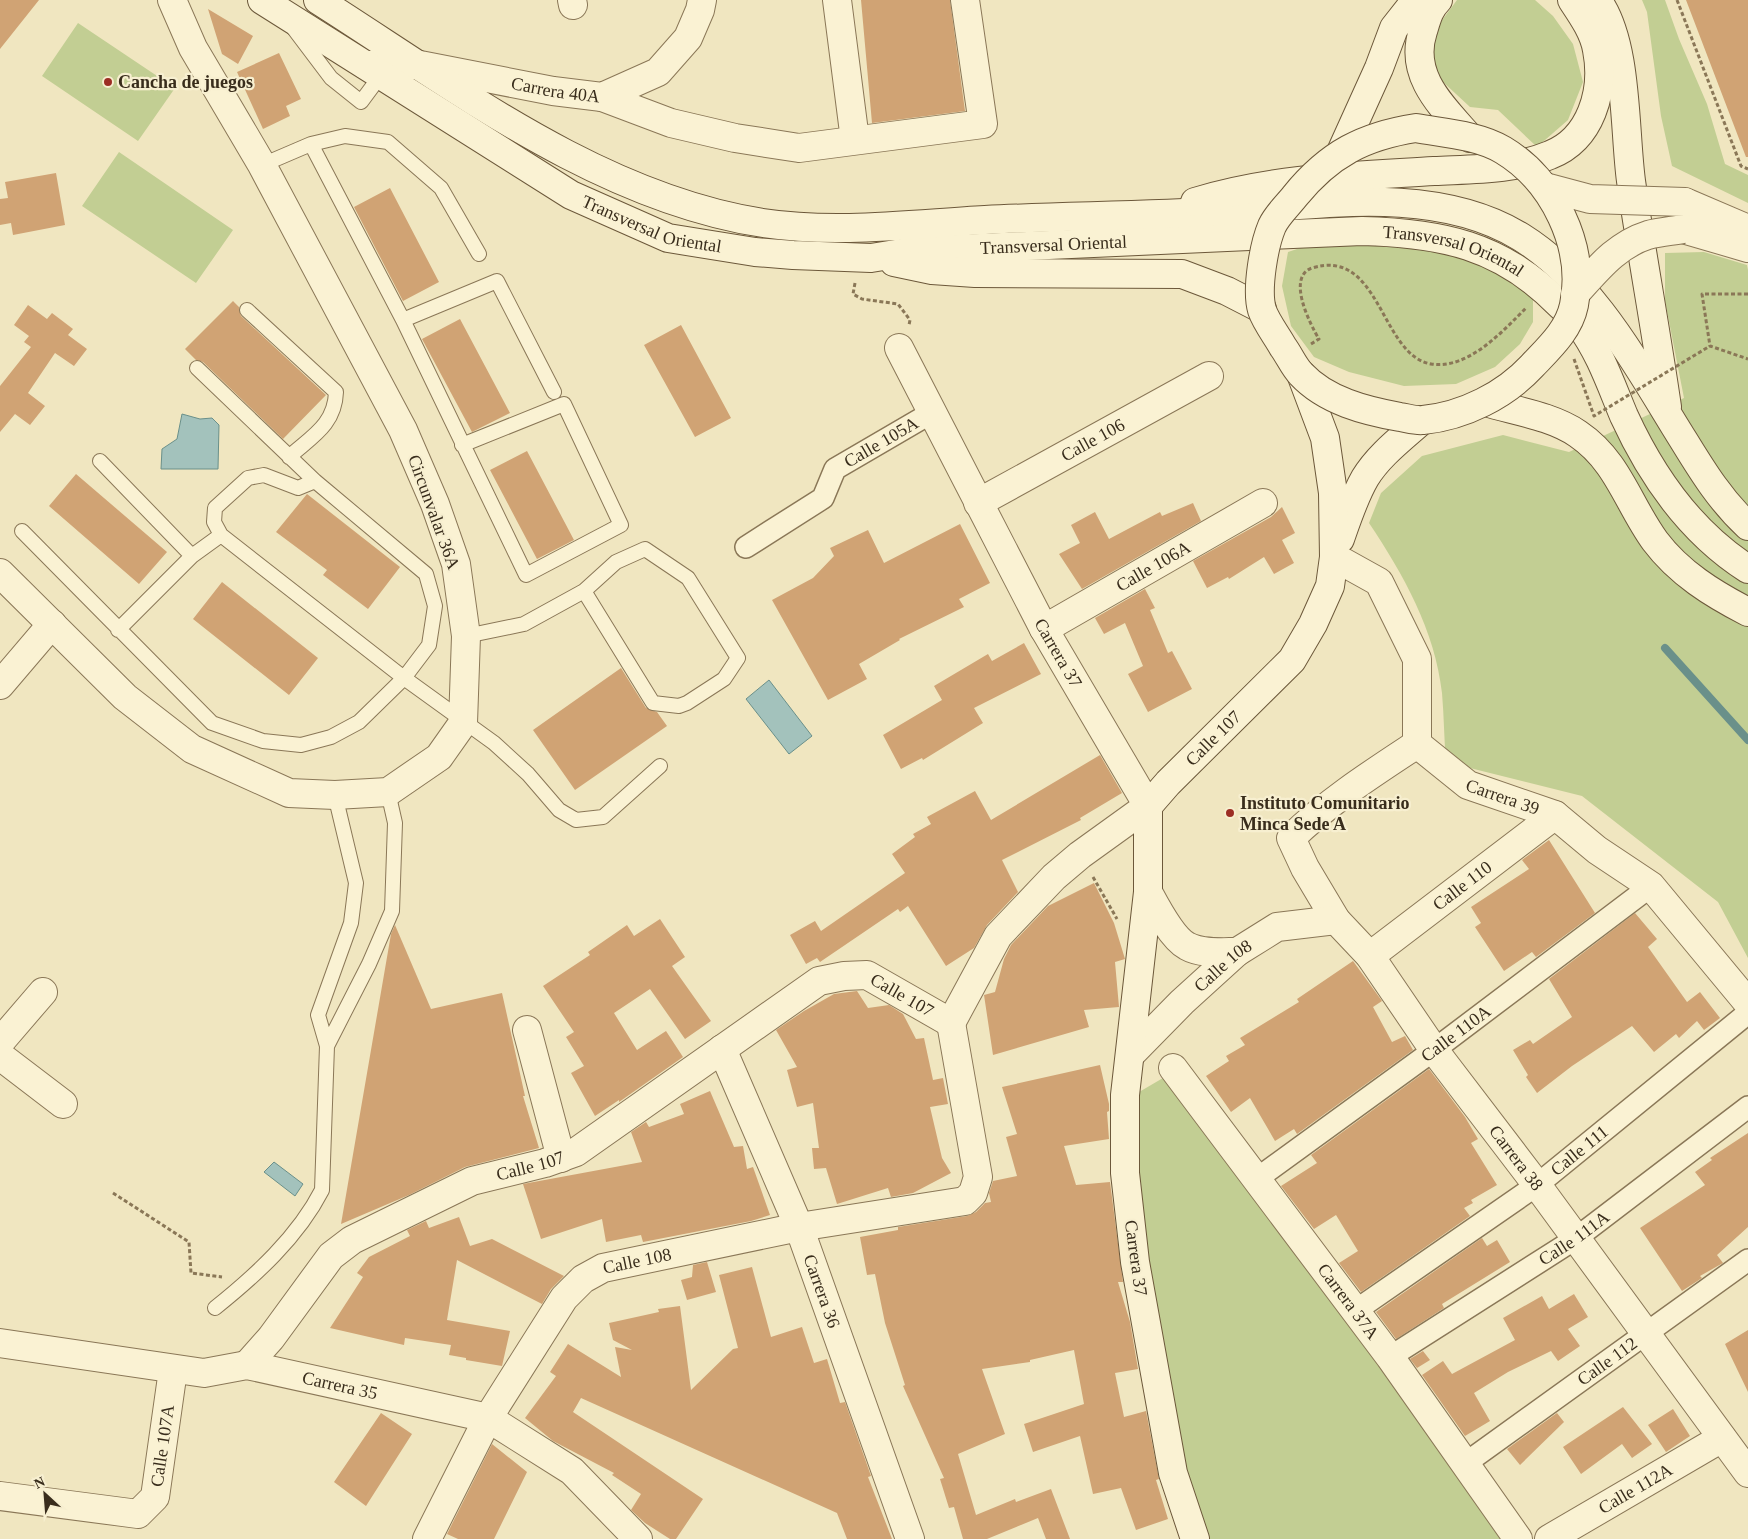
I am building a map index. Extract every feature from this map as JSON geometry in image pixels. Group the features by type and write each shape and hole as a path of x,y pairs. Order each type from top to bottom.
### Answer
{"street":[{"name":"Circunvalar 36A","path":"172,0 193,48 262,165 403,430 434,504 456,564 466,636 463,723"},
{"name":"Transversal Oriental","path":"318,0 509,122 624,184 676,203 722,215 766,223 832,228 1224,211 1308,203 1367,202 1427,206 1461,211 1500,226 1522,238 1550,258 1605,316 1718,495 1748,526"},
{"name":"Carrera 40A","path":"373,70 420,65 553,91 602,97 658,72 688,38 700,10 702,0"},
{"path":"837,0 855,140"},
{"path":"602,97 672,123 735,138 799,148 983,124 965,0"},
{"path":"1159,213 1233,190 1283,182 1470,170 1504,166 1550,155 1571,143 1587,125 1597,98 1597,50 1582,14 1572,0"},
{"path":"1597,0 1612,28 1619,54 1628,154 1668,415"},
{"path":"1428,3 1419,43 1420,65 1432,95 1470,138"},
{"path":"1341,152 1379,68 1394,28 1428,3"},
{"name":"Transversal Oriental","path":"272,6 571,195 668,238 865,267 914,251 1362,231 1408,232 1457,241 1500,259 1537,282 1579,324 1606,370 1650,469 1667,494 1688,519 1735,561 1748,569"},
{"path":"1416,128 1470,138 1502,149 1528,169 1545,187 1567,229 1574,251 1575,294 1574,306 1562,334 1519,381 1485,402 1422,420 1374,413 1337,400 1301,374 1262,309 1261,261 1273,224 1328,161 1341,152 1384,133 1416,128"},
{"path":"1545,187 1590,199 1685,202 1748,229"},
{"path":"1575,294 1605,261 1623,246 1648,235 1683,229 1748,248"},
{"path":"865,267 975,273 1182,274 1227,291 1262,309"},
{"name":"Carrera 37","path":"899,348 1044,629 1148,806 1148,892 1126,1095 1125,1173 1135,1262 1172,1473 1195,1539"},
{"name":"Calle 107","path":"248,1365 271,1338 331,1256 352,1240 472,1181 561,1158 576,1152 819,981 844,976 867,975 951,1023 998,936 1054,877 1080,854 1148,806 1168,782 1292,660 1313,624 1330,586 1334,557 1333,493 1325,438 1301,374"},
{"name":"Calle 106","path":"978,503 1209,376"},
{"path":"1485,402 1553,421 1577,433 1592,444 1608,460 1654,540 1680,569 1722,598 1748,612"},
{"name":"Calle 105A","path":"746,547 823,498 835,469 931,413"},
{"name":"Calle 107","path":"1334,557 1350,510 1365,478 1385,454 1422,420"},
{"name":"Calle 106A","path":"1044,629 1263,503"},
{"path":"1334,557 1379,582 1417,659 1417,744"},
{"path":"0,573 125,697 192,749 289,793 335,795 388,792 439,757 463,723"},
{"path":"0,685 52,624"},
{"name":"Carrera 39","path":"1417,744 1468,785 1555,815 1597,850 1651,886 1748,1003"},
{"name":"Carrera 38","path":"1417,744 1358,782 1313,817 1292,838 1305,868 1336,920 1370,956 1434,1050 1537,1185 1748,1473"},
{"name":"Calle 110","path":"1370,956 1555,815"},
{"name":"Calle 110A","path":"1258,1178 1434,1050 1651,886"},
{"path":"1148,892 1161,918 1186,946 1207,951 1237,952"},
{"name":"Calle 108","path":"1130,1054 1182,1002 1237,952 1277,926 1336,920"},
{"path":"0,1042 43,992"},
{"name":"Calle 111","path":"1355,1311 1537,1185 1748,1013"},
{"name":"Calle 108","path":"427,1539 488,1418 564,1298 583,1280 604,1268 799,1227 965,1201 974,1192 978,1177 951,1023"},
{"path":"528,1030 561,1158"},
{"name":"Carrera 36","path":"722,1049 799,1227 910,1539"},
{"path":"0,1056 63,1104"},
{"name":"Carrera 37A","path":"1174,1068 1390,1357 1518,1539"},
{"name":"Calle 111A","path":"1390,1357 1576,1239 1748,1107"},
{"name":"Calle 112","path":"1466,1463 1748,1260"},
{"name":"Carrera 35","path":"0,1343 173,1370 204,1373 248,1365 488,1418 572,1471 638,1539"},
{"name":"Calle 107A","path":"0,1496 138,1514 155,1497 173,1370"},
{"name":"Calle 112A","path":"1549,1539 1722,1438"}],"lane":[{"path":"272,6 331,78 361,102 373,70"},
{"path":"262,165 311,144 345,136 388,142 441,188 479,254"},
{"path":"311,144 403,320 462,445 526,575 621,524 564,404 462,445"},
{"path":"403,320 497,281 554,392"},
{"path":"247,310 336,392 336,408 326,425 289,457"},
{"path":"22,532 212,723 263,741 301,745 331,738 359,722 404,678 429,645 435,606 426,574 315,481 197,368"},
{"path":"100,461 192,556"},
{"path":"315,481 298,488 264,475 248,478 215,508 214,522 221,535 463,723 494,743 528,774 559,810 576,820 603,817 660,766"},
{"path":"118,630 192,556 221,535"},
{"path":"466,636 524,624 584,591 616,562 646,548 688,578 738,658 724,679 687,703 679,706 653,703 584,591"},
{"path":"327,1046 365,973 392,911 395,823 388,792"},
{"path":"215,1308 249,1281 314,1206 322,1190 327,1046 318,1015 351,923 356,883 335,795"}],"path":[{"path":"1677,0 1741,166 1748,169"},
{"path":"1310,344 1318,339 1308,321 1300,288 1301,278 1307,270 1321,266 1345,270 1356,277 1369,289 1396,335 1407,348 1417,359 1431,364 1445,364 1460,360 1487,346 1530,304"},
{"path":"865,267 853,287 853,294 862,299 898,304 910,320"},
{"path":"1710,346 1702,294 1748,294"},
{"path":"1572,354 1594,416 1710,346 1748,359"},
{"path":"1080,854 1120,924"},
{"path":"114,1193 190,1242 191,1273 249,1281"}],"green space":[{"path":"1457,0 1535,0 1553,16 1573,44 1583,82 1568,120 1537,147 1498,110 1470,107 1442,81 1432,61 1431,35"},
{"path":"1642,0 1665,0 1679,39 1707,104 1725,164 1748,175 1748,203 1672,166 1661,116 1647,12"},
{"name":"Cancha de juegos","path":"78,23 175,88 138,141 42,76"},
{"path":"119,152 233,230 196,283 82,206"},
{"path":"1309,245 1358,245 1405,248 1429,251 1475,263 1502,274 1533,295 1533,322 1520,344 1495,367 1456,384 1404,386 1349,372 1314,357 1291,326 1282,286 1288,252"},
{"path":"1704,252 1747,265 1748,270 1748,958 1718,902 1582,796 1446,762 1442,693 1438,670 1425,625 1394,562 1369,523 1381,493 1422,456 1503,435 1569,452 1684,398 1665,301 1665,253"},
{"path":"1163,1078 1186,1091 1517,1539 1195,1539 1173,1473 1135,1175 1134,1095"}],"water":[{"path":"182,414 200,419 212,418 219,425 218,469 161,469 162,449 177,439"},
{"path":"769,680 812,736 789,754 746,699"},
{"path":"274,1162 303,1184 295,1196 264,1172"}],"building":[{"path":"0,0 39,0 0,49"},
{"path":"861,0 950,0 965,111 872,123"},
{"path":"1686,0 1748,0 1748,157 1746,157"},
{"path":"208,9 253,36 238,64 222,54"},
{"path":"279,53 301,99 286,106 290,116 263,129 237,72"},
{"path":"56,173 65,225 13,235 11,223 0,225 0,199 8,198 5,182"},
{"path":"390,188 439,282 403,301 354,207"},
{"path":"233,301 239,307 241,316 326,395 283,439 203,362 196,360 185,349"},
{"path":"28,305 47,319 52,313 73,329 68,335 87,349 74,366 55,353 28,393 45,406 30,425 15,414 0,432 0,386 31,347 24,342 29,336 14,325"},
{"path":"460,319 510,413 472,432 422,339"},
{"path":"681,325 731,418 695,437 644,345"},
{"path":"527,451 574,540 537,559 490,470"},
{"path":"76,474 167,552 139,584 49,506"},
{"path":"307,494 400,567 368,609 323,575 327,570 276,532"},
{"path":"1193,503 1201,521 1082,589 1059,554 1080,543 1071,525 1095,512 1109,539 1160,512 1162,516"},
{"path":"1282,507 1295,533 1282,540 1294,563 1274,574 1264,557 1229,579 1228,577 1207,588 1193,561 1271,517"},
{"path":"960,524 990,583 959,599 964,607 899,639 859,664 867,679 828,700 772,600 813,578 834,556 830,548 868,530 884,563"},
{"path":"222,582 318,658 289,695 193,619"},
{"path":"1145,589 1155,608 1150,610 1168,653 1172,651 1192,689 1148,712 1128,674 1143,666 1125,623 1104,634 1095,618"},
{"path":"1024,643 1041,674 974,708 983,723 923,760 922,758 901,769 883,735 942,700 934,686 988,654 992,661"},
{"path":"621,668 646,708 657,712 667,726 575,790 533,730"},
{"path":"1100,755 1122,793 1080,818 1081,820 1002,860 1018,892 987,925 974,948 946,966 908,906 900,912 898,909 820,962 817,958 806,964 790,935 815,921 821,931 905,873 892,854 915,837 913,834 931,824 927,817 975,791 991,820"},
{"path":"1549,840 1595,913 1536,957 1532,952 1504,971 1475,927 1481,923 1471,907 1529,869 1522,860"},
{"path":"1094,883 1114,923 1125,959 1115,962 1119,1007 1084,1010 1089,1027 993,1055 984,995 995,992 1004,959 1011,945 1048,906"},
{"path":"1635,913 1657,939 1648,947 1687,1002 1700,992 1720,1018 1704,1030 1697,1021 1679,1038 1676,1034 1654,1052 1632,1026 1572,1066 1537,1093 1526,1077 1528,1075 1513,1050 1530,1040 1533,1044 1572,1017 1549,979"},
{"path":"660,919 685,957 672,966 711,1021 685,1039 650,989 614,1013 637,1050 666,1031 683,1057 619,1102 619,1100 595,1116 571,1073 584,1066 566,1037 574,1032 543,986 590,955 588,952 627,925 634,936"},
{"path":"395,925 431,1009 502,993 525,1096 523,1096 539,1148 465,1167 409,1195 341,1224 391,934"},
{"path":"1353,961 1382,1001 1373,1007 1392,1042 1405,1036 1413,1050 1297,1134 1294,1129 1275,1141 1250,1098 1231,1112 1206,1076 1229,1061 1226,1056 1245,1045 1240,1038 1299,1002 1297,999"},
{"path":"857,991 868,1008 889,1005 903,1014 916,1039 924,1038 933,1080 943,1078 948,1104 930,1107 942,1158 951,1173 913,1193 891,1197 888,1188 837,1204 826,1168 814,1169 812,1148 819,1148 813,1103 797,1107 787,1070 797,1067 776,1030 834,994"},
{"path":"1100,1065 1109,1104 1109,1111 1107,1112 1109,1139 1064,1146 1076,1185 1110,1182 1123,1282 1118,1282 1130,1322 1138,1369 1115,1373 1124,1417 1146,1411 1159,1479 1156,1480 1168,1519 1136,1530 1121,1488 1093,1494 1080,1436 1033,1452 1024,1424 1084,1404 1074,1350 1030,1360 1030,1362 982,1369 1005,1434 958,1454 976,1515 1015,1499 1016,1502 1051,1489 1070,1539 1046,1539 1038,1518 987,1539 963,1539 954,1507 949,1508 940,1479 944,1478 903,1386 905,1385 885,1323 875,1274 867,1275 860,1237 898,1230 898,1227 967,1216 976,1212 985,1203 991,1202 989,1193 993,1181 1017,1176 1006,1137 1017,1134 1002,1087"},
{"path":"1429,1069 1465,1117 1478,1139 1471,1143 1497,1185 1471,1200 1473,1203 1464,1208 1470,1216 1361,1292 1339,1263 1358,1251 1336,1215 1314,1229 1281,1186 1317,1163 1311,1155"},
{"path":"710,1091 734,1147 743,1146 747,1169 753,1167 770,1215 751,1221 643,1242 641,1235 606,1242 602,1219 541,1239 523,1184 642,1162 631,1132 646,1122 649,1127 684,1114 680,1104"},
{"path":"1748,1133 1748,1227 1717,1255 1723,1263 1700,1276 1702,1278 1682,1291 1640,1228 1705,1185 1695,1172 1712,1160 1710,1158"},
{"path":"459,1217 470,1246 492,1239 564,1276 551,1289 542,1304 457,1260 447,1320 510,1331 502,1366 449,1355 451,1345 405,1338 404,1345 330,1328 363,1277 357,1273 369,1257 410,1236 407,1230 426,1221 429,1228"},
{"path":"1482,1238 1487,1246 1497,1240 1510,1262 1442,1304 1444,1308 1396,1339 1376,1312"},
{"path":"707,1262 716,1292 687,1300 681,1280 692,1277 693,1265"},
{"path":"752,1267 771,1337 802,1327 814,1363 827,1359 840,1403 845,1402 871,1476 868,1477 892,1539 847,1539 837,1513 581,1398 573,1412 703,1499 676,1539 670,1539 645,1523 631,1510 641,1494 612,1475 614,1473 553,1441 525,1418 556,1376 550,1372 568,1344 621,1377 615,1347 632,1350 613,1340 609,1323 659,1312 658,1309 680,1306 691,1390 733,1349 738,1348 719,1275"},
{"path":"1574,1294 1588,1317 1568,1329 1580,1346 1558,1361 1551,1351 1508,1372 1474,1393 1490,1421 1465,1436 1422,1375 1443,1361 1452,1374 1515,1340 1503,1318 1542,1296 1549,1309"},
{"path":"1748,1330 1748,1392 1725,1344"},
{"path":"1423,1351 1430,1360 1417,1368 1410,1359"},
{"path":"1623,1407 1652,1444 1632,1458 1622,1444 1581,1474 1563,1447"},
{"path":"1673,1409 1690,1436 1666,1452 1648,1425"},
{"path":"381,1413 412,1434 366,1506 334,1482"},
{"path":"1557,1413 1564,1422 1520,1465 1507,1449"},
{"path":"492,1444 527,1472 494,1539 458,1539 447,1534"}],"waterway":[{"path":"1665,648 1748,740"}],"place":[{"name":"Cancha de juegos","path":"108,82"},
{"name":"Instituto Comunitario Minca Sede A","path":"1230,813"}]}
